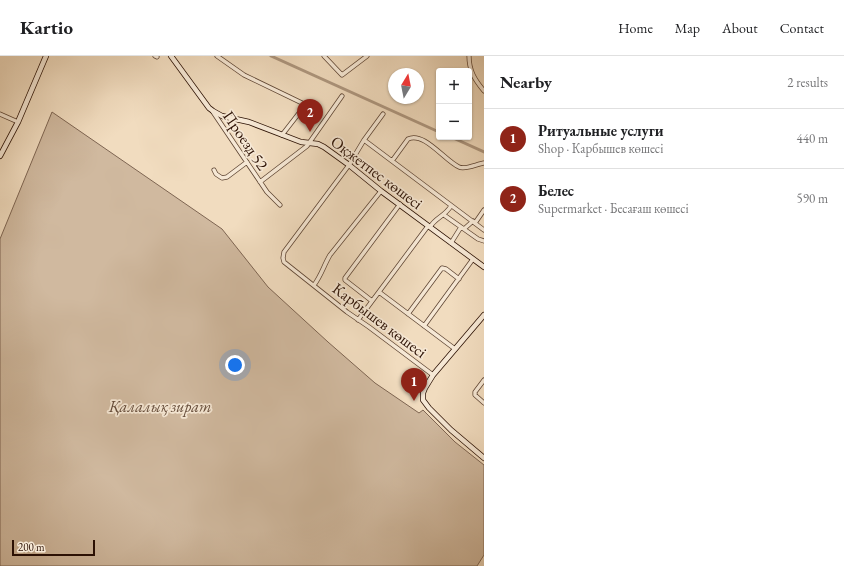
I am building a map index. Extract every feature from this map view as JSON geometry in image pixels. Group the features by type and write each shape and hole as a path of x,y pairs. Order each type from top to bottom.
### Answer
{"street":[{"path":"0,156 18,122 46,56"},
{"name":"Оқжетпес көшесі","path":"171,56 209,108 213,111 222,116 249,122 301,142 318,144 324,147 484,267"},
{"path":"217,56 244,75 302,103 303,108 282,135"},
{"path":"324,56 342,75 367,56"},
{"path":"469,56 471,72 484,91"},
{"path":"260,182 310,143 342,96"},
{"name":"Проезд 52","path":"213,111 267,192 280,205"},
{"path":"0,114 18,122"},
{"path":"349,165 364,140 383,114"},
{"path":"392,161 408,139 416,138 427,142 448,160 459,167 462,168 484,163"},
{"path":"364,140 484,230"},
{"path":"214,170 216,174 222,178 227,177 247,162"},
{"name":"Карбышев көшесі","path":"349,165 284,252 284,262 347,312 433,375 424,388 423,393 425,403 451,430 484,458"},
{"path":"314,285 330,255 381,191"},
{"path":"372,301 345,280 345,278 400,204"},
{"path":"358,320 429,227 436,219 447,213 451,206"},
{"path":"451,243 462,228 474,222 484,210"},
{"path":"444,215 478,239 484,241"},
{"path":"424,326 473,259"},
{"path":"408,314 442,268 446,269 459,279"},
{"path":"379,292 455,349"},
{"path":"433,375 484,315"},
{"path":"484,380 475,392 475,395 484,403"}],"green space":[{"name":"Қалалық зират","path":"52,112 222,229 268,287 328,342 375,383 419,413 423,410 455,442 484,465 484,555 477,566 0,566 0,239"}],"waterway":[{"path":"271,56 436,131"},
{"path":"458,140 484,152"}],"place":[{"name":"Белес","path":"310,132"},
{"name":"Ритуальные услуги","path":"414,401"}]}
